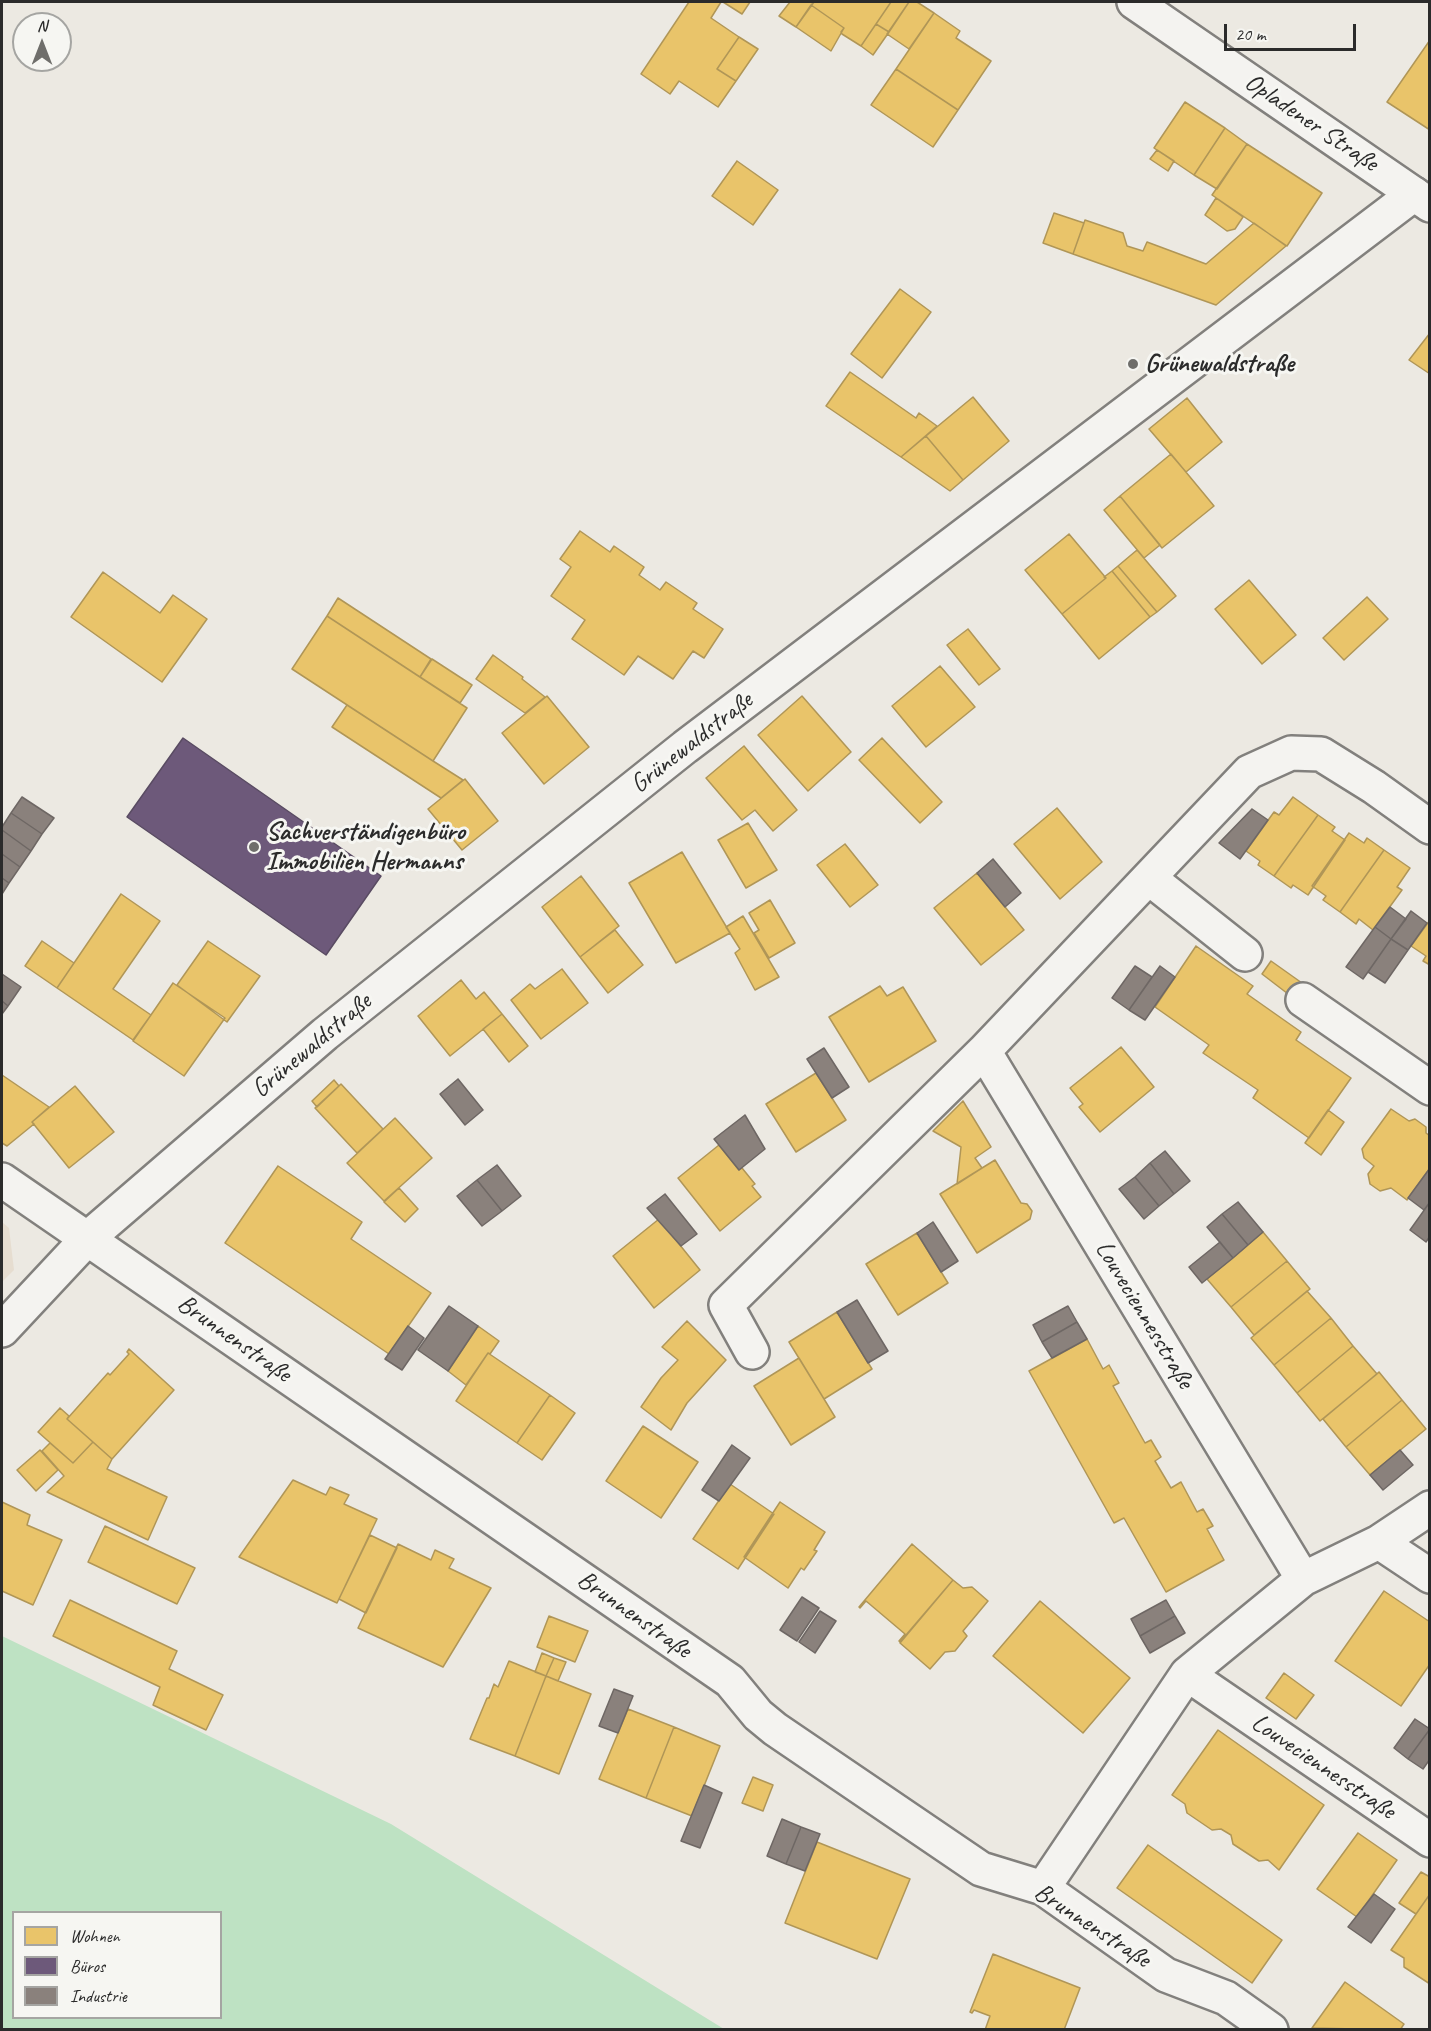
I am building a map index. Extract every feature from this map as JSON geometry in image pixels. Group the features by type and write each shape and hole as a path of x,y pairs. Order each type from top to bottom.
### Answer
{"street":[{"name":"Opladener Straße","path":"1134,2 1422,199"},
{"name":"Grünewaldstraße","path":"2,1330 88,1238 325,1034 667,762 1422,199"},
{"path":"752,1352 726,1305 984,1051 1249,772 1291,753 1321,754 1374,787 1430,827"},
{"path":"1149,878 1245,954"},
{"path":"1303,1000 1430,1088"},
{"name":"Louveciennesstraße","path":"984,1051 1303,1579"},
{"name":"Brunnenstraße","path":"2,1180 730,1681 758,1714 775,1729 981,1869 1043,1888 1166,1975 1226,1998 1271,2030"},
{"path":"1043,1888 1188,1674 1303,1579 1379,1542 1430,1508"},
{"path":"1379,1542 1430,1576"},
{"name":"Louveciennesstraße","path":"1188,1674 1430,1840"}],"shaded area":[{"path":"2,1222 9,1228 14,1270 2,1282"}],"green space":[{"path":"2,1636 391,1824 724,2029 2,2029"}],"building: Wohnen":[{"path":"689,2 721,2 711,18 739,37 717,69 736,81 718,107 679,81 670,94 641,74"},
{"path":"723,2 750,2 742,14"},
{"path":"790,2 814,2 796,27 779,16"},
{"path":"814,2 891,2 861,46 842,34 844,28 811,5"},
{"path":"891,2 909,2 889,32 876,24"},
{"path":"909,2 917,2 934,13 909,49 887,34"},
{"path":"811,5 844,28 831,51 796,27"},
{"path":"934,13 960,31 956,38 991,61 958,110 896,69"},
{"path":"876,24 889,32 873,55 861,46"},
{"path":"739,37 758,49 736,81 717,69"},
{"path":"1430,40 1430,130 1387,102"},
{"path":"896,69 958,110 933,147 871,105"},
{"path":"1185,102 1225,128 1194,175 1154,148"},
{"path":"1225,128 1247,144 1217,189 1194,175"},
{"path":"1247,144 1322,193 1287,246 1212,195"},
{"path":"1157,150 1174,161 1168,171 1150,159"},
{"path":"737,161 778,190 753,225 712,196"},
{"path":"1216,198 1243,217 1235,229 1227,231 1205,215"},
{"path":"1054,213 1084,223 1073,254 1043,243"},
{"path":"1085,220 1123,233 1127,246 1143,251 1147,242 1206,264 1254,223 1286,246 1216,305 1073,254"},
{"path":"900,289 931,312 882,378 851,354"},
{"path":"1430,333 1430,374 1409,360"},
{"path":"850,372 916,418 919,413 937,426 901,457 826,406"},
{"path":"973,397 1009,441 963,480 926,436"},
{"path":"1187,398 1222,442 1186,472 1149,429"},
{"path":"926,436 963,480 950,491 901,457"},
{"path":"1171,454 1214,506 1162,548 1120,496"},
{"path":"1120,496 1160,545 1144,558 1104,510"},
{"path":"580,531 610,552 614,546 644,567 639,575 660,590 666,582 697,603 693,609 723,629 704,658 693,651 673,679 638,656 624,675 572,639 585,620 551,596 571,567 560,559"},
{"path":"1069,534 1106,578 1062,614 1025,570"},
{"path":"1137,550 1176,596 1157,612 1118,566"},
{"path":"1118,566 1157,612 1150,617 1112,571"},
{"path":"1112,571 1150,617 1099,659 1062,614"},
{"path":"103,572 160,613 173,595 207,619 162,682 71,617"},
{"path":"1249,580 1296,635 1262,664 1215,609"},
{"path":"1367,597 1388,619 1344,660 1323,638"},
{"path":"338,598 431,659 420,677 327,616"},
{"path":"327,616 467,708 433,761 292,669"},
{"path":"968,629 1000,669 979,685 947,645"},
{"path":"493,655 545,697 525,713 476,679"},
{"path":"432,659 472,685 460,703 420,677"},
{"path":"940,666 975,707 926,747 892,706"},
{"path":"547,696 589,747 544,784 502,733"},
{"path":"802,696 851,752 808,791 758,735"},
{"path":"347,705 463,780 441,798 332,727"},
{"path":"882,738 942,802 920,823 859,760"},
{"path":"744,746 797,810 773,831 755,810 742,820 706,778"},
{"path":"465,779 498,821 462,850 428,809"},
{"path":"1293,797 1318,815 1274,876 1258,865 1260,861 1246,851 1274,812 1279,815"},
{"path":"1057,808 1102,862 1060,899 1014,844"},
{"path":"1318,815 1335,827 1332,831 1345,840 1308,895 1293,885 1291,888 1274,876"},
{"path":"748,823 777,870 746,888 718,840"},
{"path":"1349,833 1364,843 1367,838 1384,850 1340,912 1323,900 1326,896 1312,886"},
{"path":"845,844 878,885 850,907 817,865"},
{"path":"1384,850 1410,868 1397,887 1402,890 1373,930 1359,919 1356,924 1340,912"},
{"path":"682,852 730,933 676,963 629,883"},
{"path":"977,873 1024,930 981,965 934,908"},
{"path":"581,876 619,926 580,957 542,907"},
{"path":"121,894 160,921 113,989 151,1015 133,1040 57,988"},
{"path":"770,900 795,943 769,958 754,933 759,930 749,913"},
{"path":"743,916 779,977 755,990 735,953 740,949 726,927"},
{"path":"1430,920 1430,965 1423,961 1426,956 1411,946"},
{"path":"615,930 643,965 608,993 580,957"},
{"path":"42,941 74,963 57,988 25,966"},
{"path":"208,941 260,976 227,1022 177,985"},
{"path":"1196,946 1253,986 1247,994 1301,1032 1296,1040 1351,1078 1309,1138 1253,1098 1258,1090 1203,1053 1209,1045 1155,1007"},
{"path":"1271,961 1302,983 1292,997 1262,974"},
{"path":"562,969 588,1003 541,1039 511,1000 530,984 535,989"},
{"path":"461,980 476,999 484,992 502,1014 450,1056 418,1016"},
{"path":"173,983 225,1018 184,1076 133,1041"},
{"path":"880,986 887,996 903,987 936,1041 869,1082 829,1017"},
{"path":"502,1014 528,1046 509,1062 483,1029"},
{"path":"1121,1047 1154,1087 1100,1132 1079,1107 1083,1104 1070,1088"},
{"path":"816,1073 846,1120 796,1152 766,1104"},
{"path":"2,1075 49,1107 32,1122 34,1124 7,1146 2,1143"},
{"path":"334,1080 339,1086 317,1107 312,1101"},
{"path":"341,1084 383,1129 357,1153 315,1108"},
{"path":"75,1086 114,1132 69,1168 32,1122"},
{"path":"963,1101 991,1147 975,1158 982,1168 957,1184 961,1147 933,1131"},
{"path":"1391,1109 1409,1121 1415,1119 1426,1127 1426,1133 1430,1136 1430,1168 1407,1200 1391,1188 1380,1191 1370,1184 1368,1174 1374,1166 1364,1158 1362,1149"},
{"path":"1328,1110 1344,1122 1321,1155 1305,1143"},
{"path":"395,1118 432,1158 384,1201 347,1163"},
{"path":"719,1145 739,1170 742,1168 755,1184 752,1186 761,1197 720,1231 678,1178"},
{"path":"995,1160 1021,1203 1027,1204 1032,1211 1030,1219 977,1253 940,1194"},
{"path":"278,1166 362,1222 351,1239 431,1293 389,1354 225,1243"},
{"path":"399,1188 418,1209 405,1222 384,1202"},
{"path":"659,1219 700,1270 654,1308 613,1256"},
{"path":"1263,1232 1287,1261 1231,1307 1207,1279"},
{"path":"917,1233 948,1283 898,1315 866,1264"},
{"path":"1287,1261 1310,1289 1254,1335 1231,1307"},
{"path":"1307,1291 1331,1318 1274,1365 1251,1338"},
{"path":"837,1312 872,1369 824,1399 789,1342"},
{"path":"1331,1318 1353,1346 1297,1393 1274,1365"},
{"path":"687,1321 726,1360 687,1403 671,1430 641,1407 661,1378 678,1360 662,1347"},
{"path":"478,1326 499,1341 466,1385 448,1371"},
{"path":"1087,1339 1103,1369 1109,1365 1119,1383 1113,1386 1145,1443 1151,1440 1161,1457 1155,1461 1171,1488 1181,1482 1197,1512 1203,1509 1213,1526 1207,1529 1224,1560 1166,1592 1124,1518 1114,1523 1029,1371"},
{"path":"1353,1346 1377,1374 1320,1421 1297,1393"},
{"path":"129,1349 174,1390 112,1459 67,1419 108,1373 110,1375 129,1354 127,1352"},
{"path":"488,1353 550,1395 517,1443 456,1401"},
{"path":"799,1358 835,1417 791,1445 754,1386"},
{"path":"1379,1372 1402,1400 1346,1447 1323,1419"},
{"path":"550,1395 575,1413 542,1460 517,1443"},
{"path":"1402,1400 1426,1429 1370,1475 1346,1447"},
{"path":"60,1408 69,1416 67,1419 93,1442 73,1463 38,1432"},
{"path":"643,1426 698,1462 661,1518 606,1481"},
{"path":"93,1442 112,1459 107,1469 167,1497 148,1540 47,1492 64,1476 42,1451 50,1443 73,1463"},
{"path":"40,1450 58,1470 36,1491 17,1470"},
{"path":"293,1480 326,1495 330,1487 349,1495 344,1504 377,1519 337,1603 239,1557"},
{"path":"730,1484 774,1514 738,1569 693,1539"},
{"path":"2,1502 30,1515 27,1525 62,1540 33,1605 2,1591"},
{"path":"780,1502 825,1532 814,1550 817,1551 804,1570 801,1568 788,1588 744,1557"},
{"path":"105,1526 195,1568 177,1604 88,1562"},
{"path":"370,1535 397,1548 366,1613 339,1599"},
{"path":"398,1544 431,1560 435,1550 454,1559 449,1568 491,1588 443,1667 358,1628"},
{"path":"912,1544 953,1580 900,1642 905,1634 866,1601 859,1607"},
{"path":"953,1580 963,1588 972,1587 988,1601 963,1631 967,1636 955,1651 945,1652 930,1669 900,1643"},
{"path":"1384,1591 1430,1622 1430,1664 1401,1706 1335,1661"},
{"path":"70,1600 177,1651 169,1669 223,1695 206,1730 153,1705 160,1687 53,1636"},
{"path":"1040,1601 1130,1678 1083,1733 993,1656"},
{"path":"549,1616 588,1631 575,1662 537,1647"},
{"path":"542,1653 554,1658 546,1676 535,1672"},
{"path":"554,1658 566,1662 558,1681 546,1676"},
{"path":"509,1661 546,1676 515,1756 470,1739 494,1684 498,1687"},
{"path":"1284,1673 1314,1695 1296,1719 1266,1698"},
{"path":"546,1676 591,1694 559,1774 515,1756"},
{"path":"628,1709 674,1727 646,1798 599,1779"},
{"path":"674,1727 720,1746 692,1816 646,1798"},
{"path":"1218,1730 1324,1805 1279,1870 1268,1860 1259,1861 1233,1844 1231,1835 1221,1829 1212,1830 1187,1813 1185,1804 1172,1795"},
{"path":"753,1777 773,1785 763,1811 742,1803"},
{"path":"1358,1833 1397,1860 1357,1917 1317,1889"},
{"path":"817,1842 910,1879 877,1959 785,1923"},
{"path":"1148,1845 1282,1940 1252,1983 1117,1888"},
{"path":"1421,1872 1430,1877 1430,1894 1416,1914 1399,1903"},
{"path":"1430,1894 1430,1984 1404,1967 1404,1958 1391,1950"},
{"path":"993,1954 1080,1988 1064,2030 985,2030 990,2016 974,2010 970,2012"},
{"path":"1345,1982 1404,2024 1400,2030 1312,2028"}],"building: Büros":[{"name":"Sachverständigenbüro Immobilien Hermanns","path":"183,738 381,876 326,955 127,817"}],"building: Industrie":[{"path":"22,797 54,818 42,834 11,813"},
{"path":"1252,809 1268,820 1240,859 1219,843"},
{"path":"11,813 42,834 31,851 2,830"},
{"path":"2,830 31,851 20,867 2,854"},
{"path":"2,854 20,867 9,883 2,878"},
{"path":"993,859 1021,893 1005,907 977,873"},
{"path":"2,878 9,883 2,894"},
{"path":"1390,907 1406,919 1391,939 1375,927"},
{"path":"1411,911 1427,923 1408,950 1391,939"},
{"path":"1375,927 1391,939 1363,979 1346,967"},
{"path":"1391,939 1408,950 1385,983 1368,972"},
{"path":"1135,966 1152,977 1129,1010 1112,998"},
{"path":"1160,966 1175,977 1145,1020 1129,1010"},
{"path":"2,974 21,987 8,1006 2,1001"},
{"path":"2,1001 8,1006 2,1014"},
{"path":"824,1048 849,1087 832,1098 807,1059"},
{"path":"458,1079 483,1110 465,1125 440,1094"},
{"path":"745,1115 765,1149 739,1170 714,1139"},
{"path":"1165,1151 1190,1181 1174,1194 1150,1163"},
{"path":"1150,1163 1174,1194 1159,1206 1135,1177"},
{"path":"497,1165 521,1196 502,1211 477,1180"},
{"path":"1430,1168 1430,1202 1424,1210 1408,1198"},
{"path":"1135,1177 1159,1206 1144,1219 1119,1189"},
{"path":"477,1180 502,1211 482,1226 457,1196"},
{"path":"665,1194 697,1234 681,1246 647,1208"},
{"path":"1238,1202 1263,1232 1248,1245 1222,1214"},
{"path":"1430,1202 1430,1236 1426,1242 1410,1230"},
{"path":"1222,1214 1248,1245 1233,1258 1207,1227"},
{"path":"933,1222 958,1261 941,1272 917,1233"},
{"path":"1220,1242 1233,1258 1202,1283 1189,1267"},
{"path":"857,1300 888,1351 868,1363 837,1312"},
{"path":"449,1306 478,1326 448,1371 418,1350"},
{"path":"1068,1306 1077,1322 1042,1342 1033,1325"},
{"path":"1077,1322 1087,1339 1052,1358 1042,1342"},
{"path":"408,1326 424,1338 402,1370 385,1359"},
{"path":"732,1445 750,1458 719,1501 702,1490"},
{"path":"1400,1450 1413,1465 1383,1490 1370,1475"},
{"path":"802,1597 819,1608 797,1641 780,1630"},
{"path":"1166,1600 1175,1616 1140,1636 1131,1619"},
{"path":"820,1611 836,1621 815,1653 799,1642"},
{"path":"1175,1616 1185,1633 1150,1653 1140,1636"},
{"path":"614,1689 633,1696 618,1733 599,1726"},
{"path":"1415,1719 1430,1729 1408,1759 1394,1748"},
{"path":"1430,1729 1430,1759 1423,1769 1408,1759"},
{"path":"704,1785 722,1793 700,1848 681,1841"},
{"path":"782,1819 801,1827 786,1864 767,1856"},
{"path":"801,1827 820,1834 805,1871 786,1864"},
{"path":"1374,1894 1395,1909 1371,1943 1348,1927"}],"place":[{"name":"Grünewaldstraße","path":"1133,364"},
{"name":"Sachverständigenbüro Immobilien Hermanns","path":"254,847"}]}
